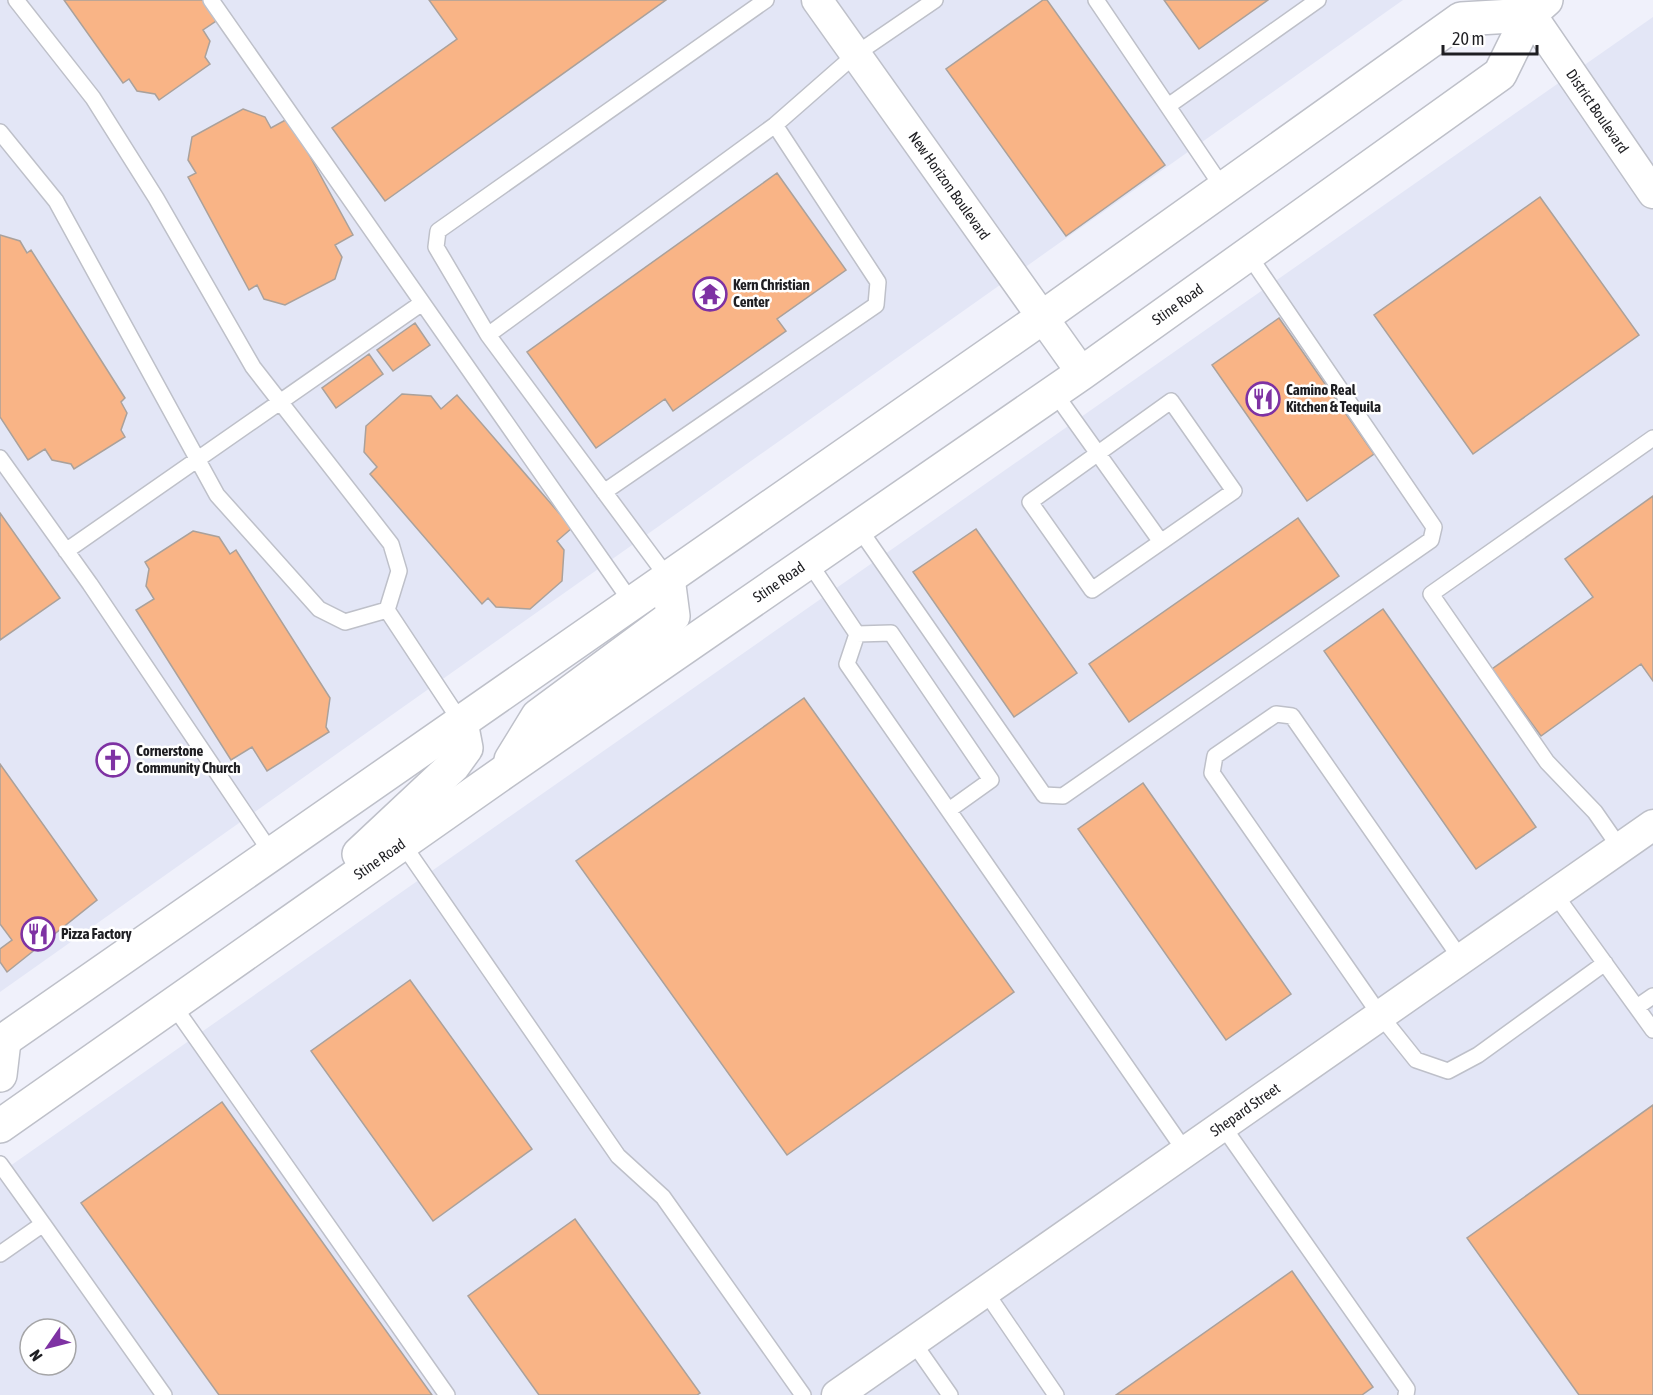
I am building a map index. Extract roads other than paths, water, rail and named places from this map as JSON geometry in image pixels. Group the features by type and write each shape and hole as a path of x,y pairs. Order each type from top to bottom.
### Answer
{"main road":[{"path":"0,1075 1,1039 272,854 1043,317 1461,19 1532,5"},
{"name":"Stine Road","path":"0,1125 263,943 396,834 504,772 1054,392 1500,74 1532,5"},
{"path":"504,772 538,716 673,616 668,578"},
{"path":"396,834 466,748 461,722"}],"street":[{"name":"New Horizon Boulevard","path":"817,0 1082,372"},
{"name":"District Boulevard","path":"1532,5 1653,193"},
{"name":"Shepard Street","path":"837,1395 1653,825"}],"lane":[{"path":"16,0 93,98 156,198 253,367 279,404 391,544 399,572 387,610"},
{"path":"212,0 632,603"},
{"path":"668,578 488,335 436,247 438,231 766,0"},
{"path":"488,335 775,125 856,54 935,0"},
{"path":"1096,0 1224,188"},
{"path":"1168,106 1318,0"},
{"path":"604,492 876,305 878,282 775,125"},
{"path":"0,132 56,201 217,495 319,609 345,622 387,610"},
{"path":"858,527 1044,795 1063,795 1431,540 1434,527 1248,254"},
{"path":"66,551 422,303"},
{"path":"1054,392 1161,542"},
{"path":"1171,401 1234,491 1161,542 1092,590 1030,502 1171,401"},
{"path":"1620,848 1595,812 1547,762 1431,594 1653,438"},
{"path":"0,458 272,854"},
{"path":"808,561 857,634"},
{"path":"387,610 461,722"},
{"path":"857,634 891,633 991,780 949,810"},
{"path":"857,634 847,664 1185,1151"},
{"path":"1461,959 1293,716 1276,714 1215,756 1212,773 1380,1016 1416,1060 1448,1071 1478,1055 1605,963"},
{"path":"396,834 618,1156 663,1197 803,1395"},
{"path":"1554,893 1653,1030"},
{"path":"1637,1007 1653,996"},
{"path":"173,1005 447,1395"},
{"path":"1222,1125 1407,1389 1406,1395"},
{"path":"0,1164 164,1395"},
{"path":"0,1254 43,1224"},
{"path":"985,1291 1056,1395"},
{"path":"913,1341 950,1395"}],"place":[{"name":"Kern Christian Center","path":"710,294"},
{"name":"Camino Real Kitchen & Tequila","path":"1263,399"},
{"name":"Cornerstone Community Church","path":"113,760"},
{"name":"Pizza Factory","path":"38,934"}]}
